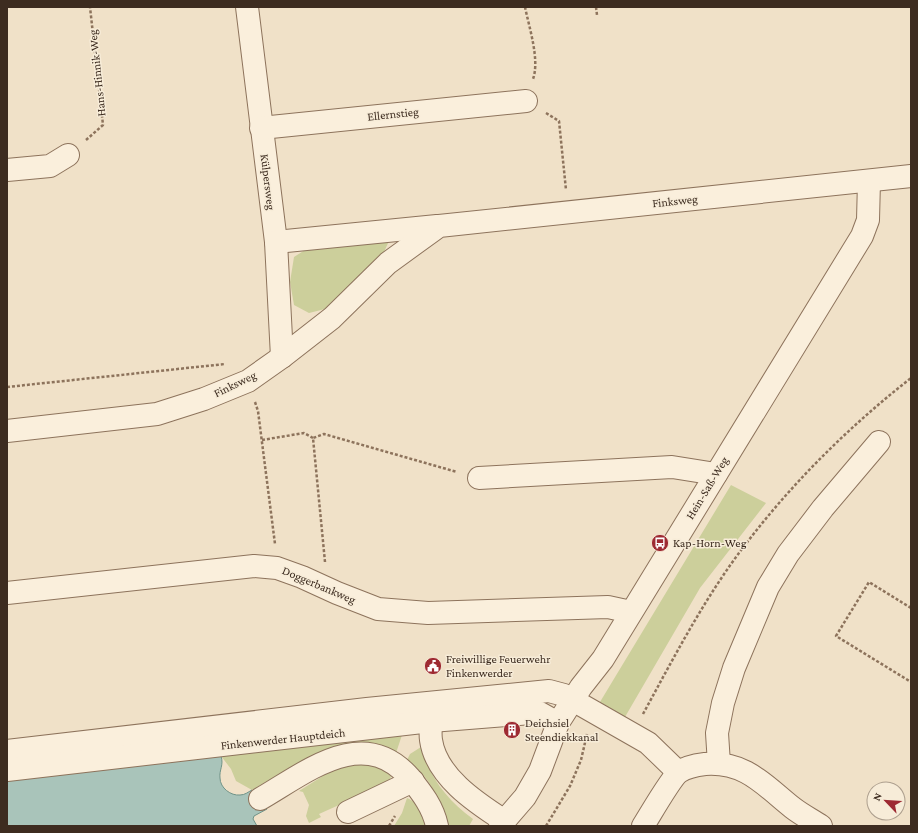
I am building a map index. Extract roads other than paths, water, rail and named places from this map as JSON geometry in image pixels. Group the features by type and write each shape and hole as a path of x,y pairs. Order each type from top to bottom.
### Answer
{"street":[{"name":"Külpersweg","path":"247,7 276,242 282,358"},
{"name":"Ellernstieg","path":"261,128 526,101"},
{"path":"7,170 50,166 68,155"},
{"name":"Finksweg","path":"276,242 911,176"},
{"name":"Hein-Saß-Weg","path":"501,823 525,797 540,771 558,723 572,700 603,659 862,236 868,220 869,181"},
{"name":"Finksweg","path":"7,431 157,414 204,399 248,381 282,358 332,318 388,263 439,226"},
{"path":"719,764 718,733 723,703 734,668 768,588 793,548 823,508 879,442"},
{"path":"479,478 672,467 716,474"},
{"name":"Doggerbankweg","path":"7,592 254,566 277,568 378,609 428,613 608,607 631,612"},
{"path":"7,751 367,709 556,692 648,743 678,772"},
{"name":"Finkenwerder Hauptdeich","path":"7,770 431,721 540,713 558,723"},
{"path":"431,721 431,741 441,766 460,790 501,823"},
{"path":"260,799 330,759 343,754 356,753 379,756 396,765 413,781 431,807 437,826"},
{"path":"644,826 678,772 699,765 719,764 738,769 756,777 792,807 822,826"},
{"path":"348,812 413,781"}],"water":[{"path":"221,756 222,762 220,782 224,788 230,793 237,795 252,790 267,809 254,816 253,819 257,826 7,826 7,777"}],"place":[{"name":"Kap-Horn-Weg","path":"660,543"},
{"name":"Freiwillige Feuerwehr Finkenwerder","path":"433,666"},
{"name":"Deichsiel Steendiekkanal","path":"512,730"}]}
